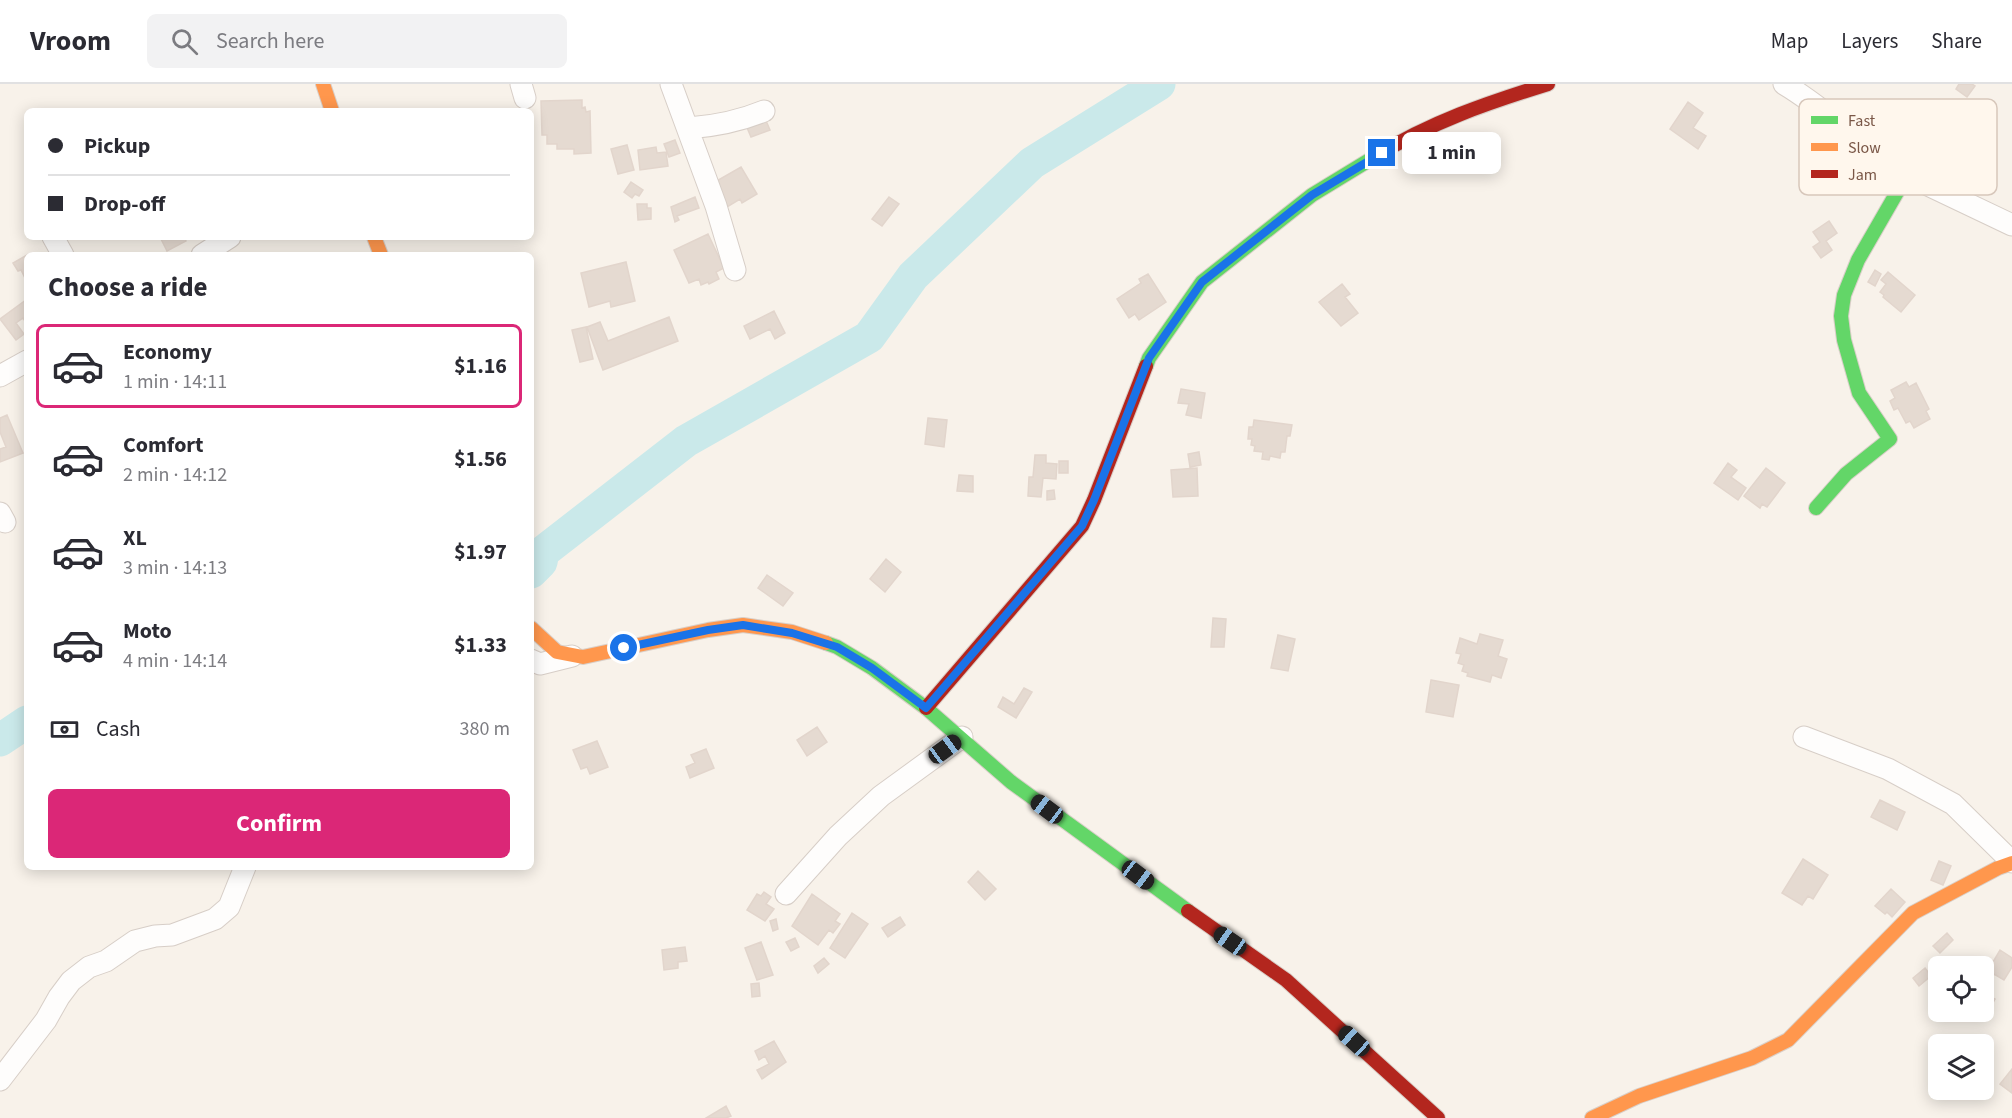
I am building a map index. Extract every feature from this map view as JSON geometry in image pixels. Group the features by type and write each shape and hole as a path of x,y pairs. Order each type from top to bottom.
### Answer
{"street":[{"path":"323,84 331,108"},
{"path":"672,84 716,206 735,270"},
{"path":"926,708 1082,526 1149,358 1202,282 1312,195 1399,142 1475,107 1548,84"},
{"path":"1784,84 1809,99"},
{"path":"689,128 725,124 764,111"},
{"path":"1816,508 1846,474 1890,439 1861,400 1840,325 1840,310 1857,262 1896,195"},
{"path":"1949,195 2012,225"},
{"path":"207,252 225,240"},
{"path":"0,376 24,363"},
{"path":"534,631 557,652 583,657 708,630 743,625 792,633 837,647 872,668 926,708 1021,789 1286,980 1438,1118"},
{"path":"534,661 540,664 572,656"},
{"path":"786,894 838,836 881,796 962,737"},
{"path":"1592,1118 1637,1097 1746,1060 1788,1040 1913,913 2012,862 1953,804 1888,769 1804,738"},
{"path":"0,1080 46,1020 71,981 88,967 106,961 135,941 172,935 215,919 229,907 244,870"}],"building":[{"path":"1959,84 1975,86 1967,97 1956,89"},
{"path":"582,100 582,108 585,107 586,112 590,111 591,153 574,154 574,149 557,149 557,144 547,144 547,135 542,135 541,101"},
{"path":"1688,102 1703,113 1693,128 1706,136 1698,149 1670,129"},
{"path":"764,116 770,130 751,137 745,123"},
{"path":"675,140 680,153 669,157 664,144"},
{"path":"627,145 634,170 618,174 611,149"},
{"path":"656,147 657,153 666,152 668,166 640,170 638,150"},
{"path":"741,167 757,194 742,203 740,199 727,207 713,183"},
{"path":"631,182 643,190 639,196 635,194 632,198 624,192"},
{"path":"695,197 699,208 677,216 679,220 675,222 671,207"},
{"path":"889,197 899,204 882,226 872,219"},
{"path":"637,204 647,204 647,208 651,208 651,219 638,220"},
{"path":"1829,221 1837,233 1826,241 1832,250 1821,258 1813,247 1820,242 1813,232"},
{"path":"708,234 724,268 716,272 719,279 709,284 708,282 701,285 699,279 689,283 674,250"},
{"path":"162,240 186,240 186,241 167,251"},
{"path":"24,257 24,276 21,270 18,271 13,263"},
{"path":"626,262 635,301 611,307 610,301 589,307 581,273"},
{"path":"1875,270 1881,274 1875,286 1868,282"},
{"path":"1888,272 1915,295 1901,312 1880,292 1886,284 1881,280"},
{"path":"1148,274 1166,302 1139,320 1135,314 1129,318 1117,299 1141,283 1139,279"},
{"path":"1342,284 1350,294 1345,297 1358,313 1341,326 1319,302"},
{"path":"24,301 24,320 16,323 24,334 16,340 0,319"},
{"path":"774,311 785,333 775,339 770,329 750,339 744,326"},
{"path":"669,317 678,341 603,370 587,327 600,322 608,341"},
{"path":"586,327 593,359 580,362 572,330"},
{"path":"1906,382 1909,387 1916,383 1929,409 1926,411 1930,419 1914,428 1910,421 1906,423 1898,408 1894,410 1890,401 1895,398 1891,390"},
{"path":"1181,389 1205,393 1201,418 1186,415 1189,404 1178,403"},
{"path":"7,415 23,453 0,462 0,449 6,447 0,432 0,418"},
{"path":"928,418 947,420 944,447 925,444"},
{"path":"1254,420 1292,425 1290,436 1287,436 1285,452 1281,452 1280,458 1270,456 1269,460 1262,459 1263,452 1254,451 1255,446 1251,445 1252,439 1248,439 1249,427 1253,427"},
{"path":"1199,452 1201,465 1190,467 1188,454"},
{"path":"1035,455 1046,455 1046,463 1057,464 1056,479 1043,478 1041,497 1028,496 1029,477 1033,477"},
{"path":"1059,461 1068,461 1068,473 1059,473"},
{"path":"1728,463 1737,470 1731,477 1746,488 1738,500 1714,483"},
{"path":"1197,468 1198,496 1173,497 1171,470"},
{"path":"1766,468 1785,483 1767,507 1762,504 1760,508 1744,496"},
{"path":"959,475 973,476 973,492 957,491"},
{"path":"1054,490 1055,499 1047,500 1047,491"},
{"path":"886,559 901,572 885,592 870,579"},
{"path":"767,575 793,593 783,606 758,588"},
{"path":"1213,618 1226,619 1224,647 1211,647"},
{"path":"1480,634 1503,640 1498,656 1507,659 1501,678 1492,675 1490,682 1467,676 1468,673 1462,671 1464,665 1458,663 1461,654 1456,653 1460,638 1477,644"},
{"path":"1278,635 1295,639 1288,671 1271,668"},
{"path":"1431,680 1459,685 1453,717 1426,712"},
{"path":"1024,688 1032,692 1016,718 998,707 1003,697 1014,704"},
{"path":"817,727 827,742 807,756 797,740"},
{"path":"597,741 608,767 590,774 587,767 581,769 573,750"},
{"path":"706,749 714,768 690,778 686,767 695,763 691,755"},
{"path":"1880,800 1905,812 1897,830 1871,817"},
{"path":"1803,859 1828,875 1813,899 1808,896 1802,905 1782,893"},
{"path":"1939,861 1951,866 1943,885 1931,880"},
{"path":"978,871 996,889 985,900 968,882"},
{"path":"1891,889 1905,902 1892,917 1875,906"},
{"path":"764,892 771,897 766,904 774,909 765,921 747,910 757,894 761,896"},
{"path":"812,894 840,914 835,921 840,924 833,933 829,930 818,945 792,926"},
{"path":"852,913 868,924 845,958 830,948"},
{"path":"900,917 905,925 888,937 882,928"},
{"path":"776,919 778,929 773,931 770,921"},
{"path":"1947,933 1953,940 1940,953 1933,946"},
{"path":"795,938 799,947 791,951 786,942"},
{"path":"761,942 773,975 757,980 745,948"},
{"path":"685,947 687,961 678,962 678,968 664,970 662,950"},
{"path":"2000,950 2012,958 2012,967 2004,980 1994,974 1994,960"},
{"path":"824,958 829,964 818,973 814,966"},
{"path":"1925,968 1928,972 1928,978 1919,986 1913,978"},
{"path":"759,983 760,996 752,997 751,984"},
{"path":"774,1041 786,1062 762,1079 757,1070 769,1064 765,1056 759,1060 755,1051"},
{"path":"2012,1069 2012,1093 2000,1084"},
{"path":"726,1106 731,1116 706,1118"}],"waterway":[{"path":"534,569 541,562 543,552 686,441 869,337 913,276 1032,163 1159,84"},
{"path":"0,740 24,724"}],"traffic: fast":[{"path":"1146,366 1149,358 1202,282 1312,195 1376,156"},
{"path":"1816,508 1846,474 1890,439 1859,393 1844,340 1841,316 1844,295 1858,260 1895,195"},
{"path":"826,643 872,668 926,708 1011,782 1188,911"}],"traffic: slow":[{"path":"323,84 331,108"},
{"path":"375,240 380,252"},
{"path":"534,631 557,652 583,657 708,630 743,625 792,632 826,643"},
{"path":"1592,1118 1639,1096 1752,1058 1788,1040 1913,913 1998,868 2012,863"}],"traffic: jam":[{"path":"1376,156 1460,114 1548,84"},
{"path":"926,708 1082,526 1146,366"},
{"path":"1188,911 1286,980 1438,1118"}],"route":[{"path":"624,648 743,625 792,633 837,647 872,668 926,708 1082,526 1149,358 1202,282 1312,195 1382,153"}]}
